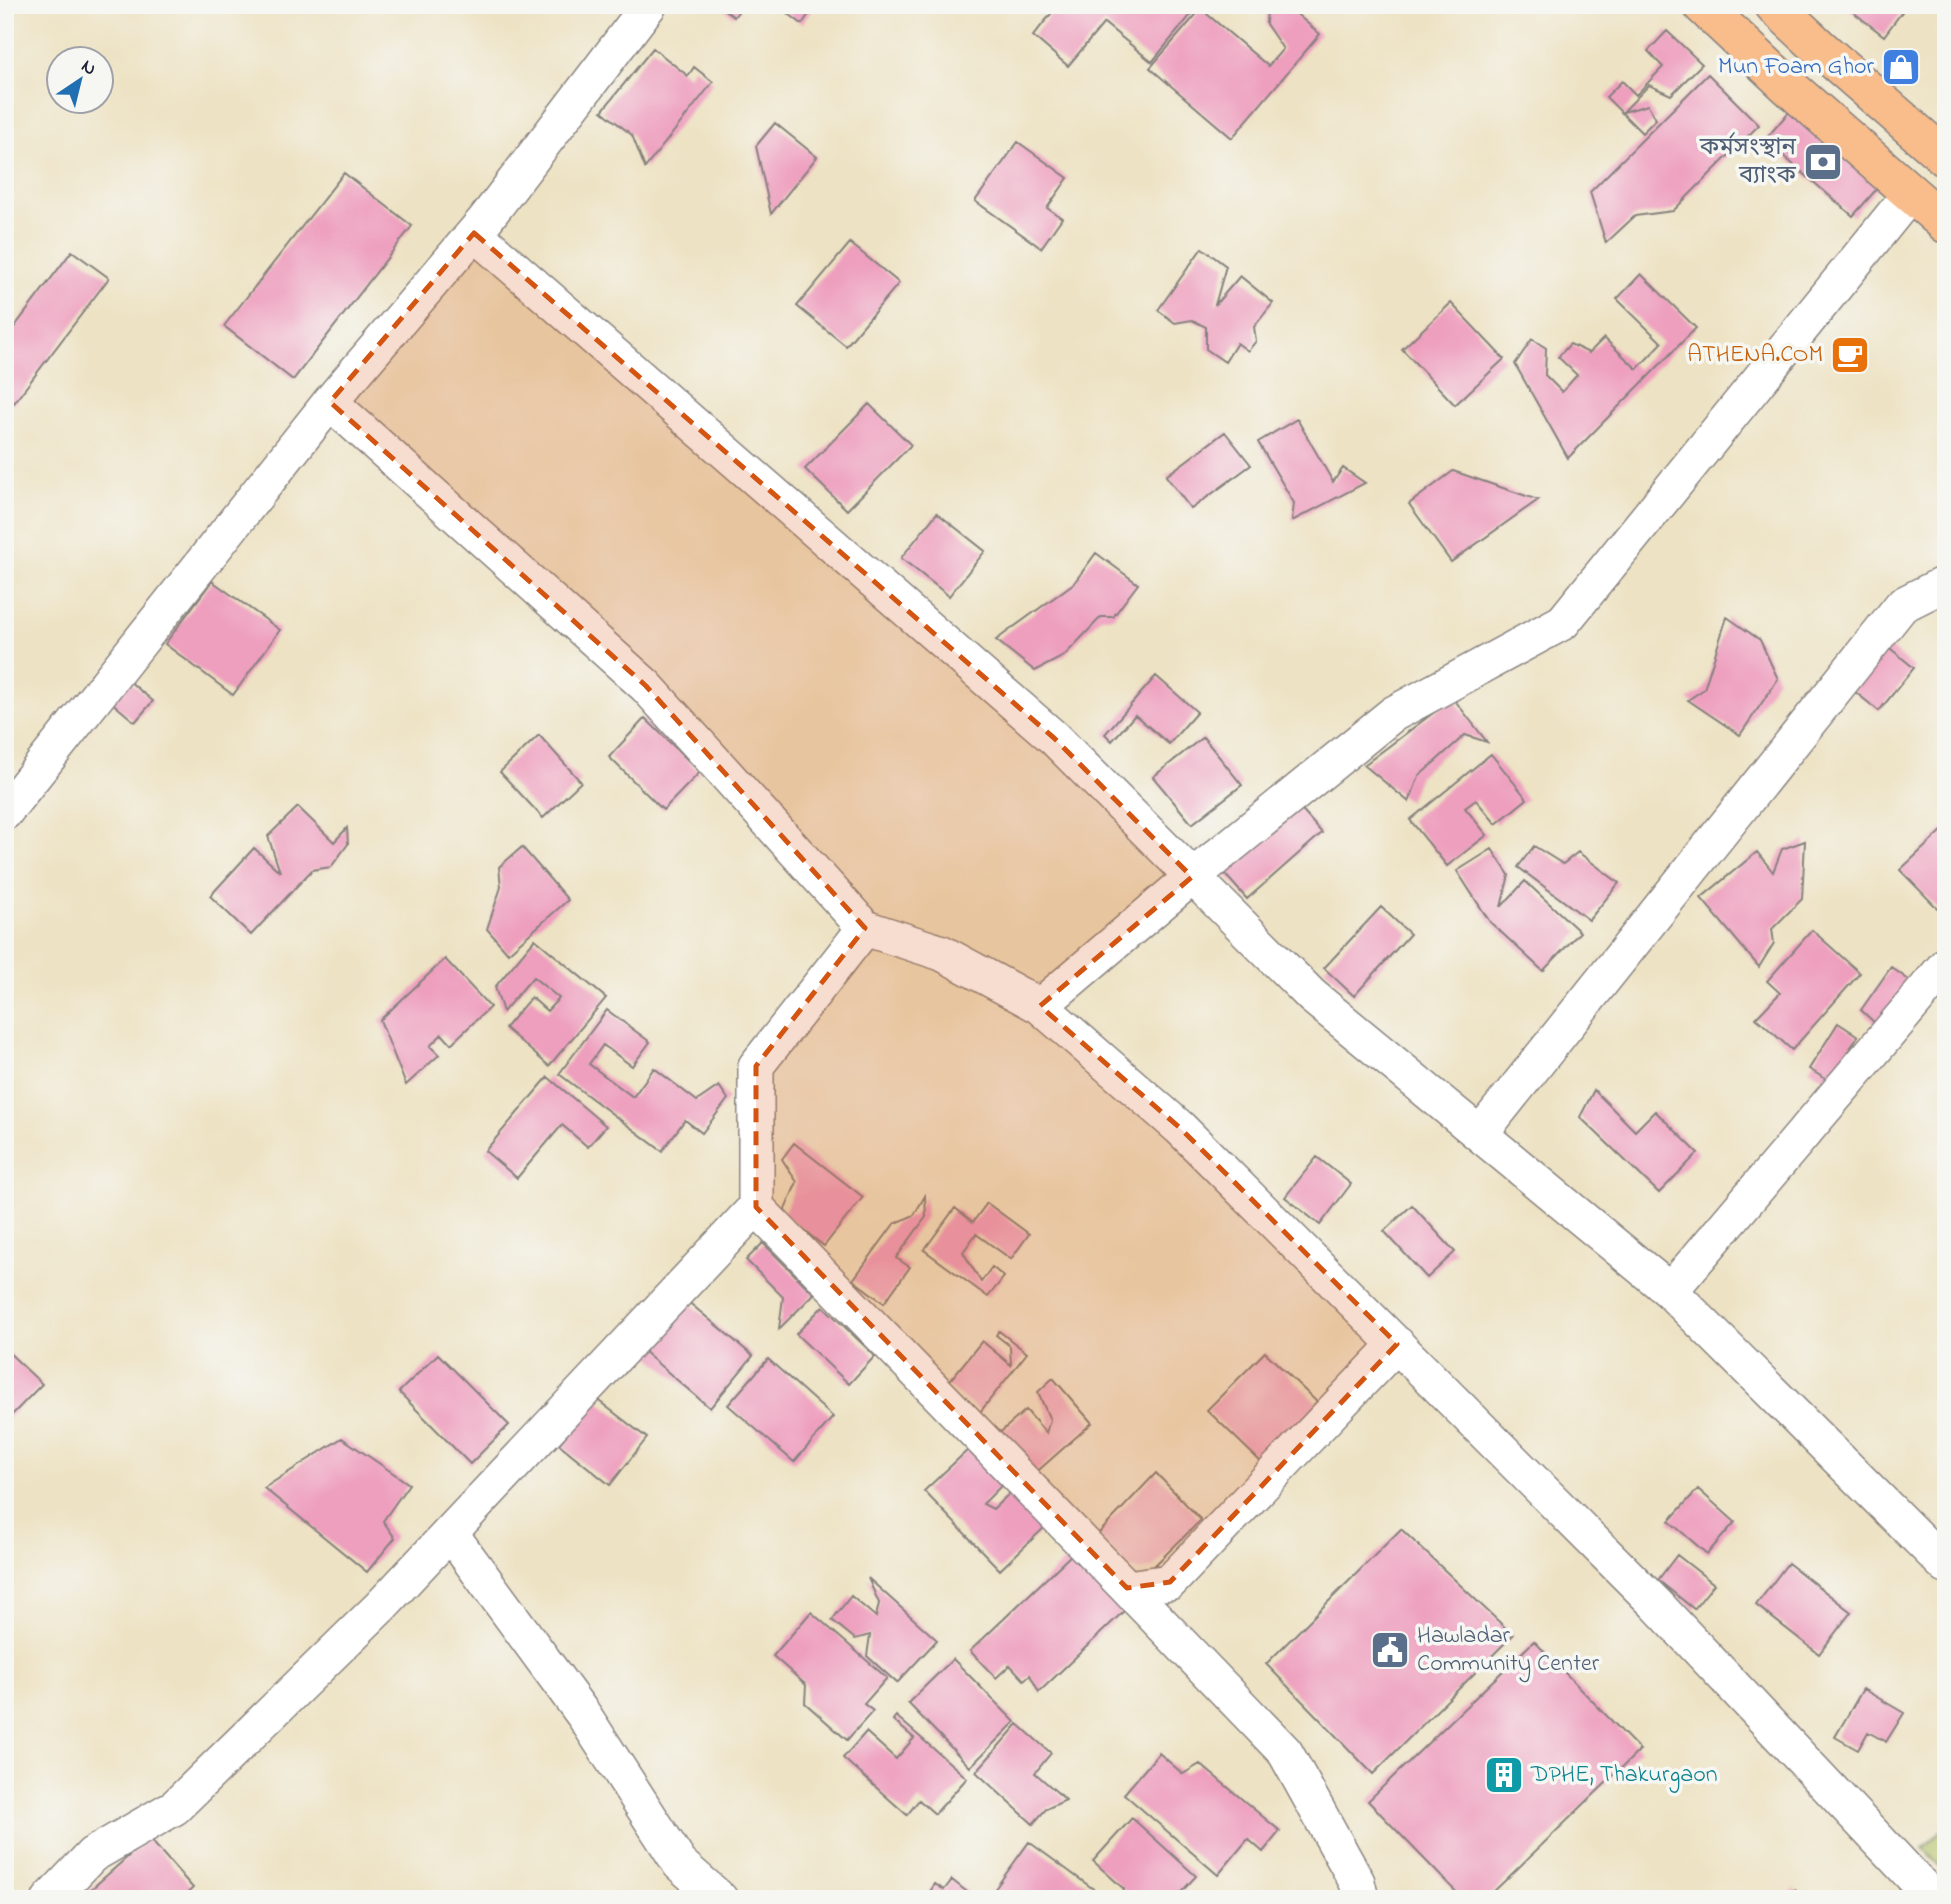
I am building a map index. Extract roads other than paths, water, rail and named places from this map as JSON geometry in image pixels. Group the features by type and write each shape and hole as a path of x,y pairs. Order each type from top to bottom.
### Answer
{"main road":[{"path":"1702,5 1788,86 1946,224"},
{"path":"1774,5 1946,158"}],"street":[{"path":"5,812 330,402 474,233 649,5"},
{"path":"1040,1006 1192,877 1393,714 1563,622 1911,193"},
{"path":"474,233 1054,738 1312,996 1670,1291 1946,1566"},
{"path":"330,402 646,686 865,928 942,953 1040,1006 1180,1128 1656,1604 1934,1899"},
{"path":"1480,1134 1902,605 1946,583"},
{"path":"50,1899 92,1855 175,1807 382,1606 756,1207 756,1066 865,928"},
{"path":"1670,1291 1946,965"},
{"path":"756,1207 1285,1752 1357,1882 1361,1899"},
{"path":"1127,1588 1170,1582 1397,1344"},
{"path":"450,1533 585,1717 680,1864 720,1899"}],"place":[{"name":"Mun Foam Ghor","path":"1901,67"},
{"name":"কর্মসংস্থান ব্যাংক","path":"1823,162"},
{"name":"ATHENA.COM","path":"1850,355"},
{"name":"Hawladar Community Center","path":"1390,1650"},
{"name":"DPHE, Thakurgaon","path":"1504,1775"}]}
